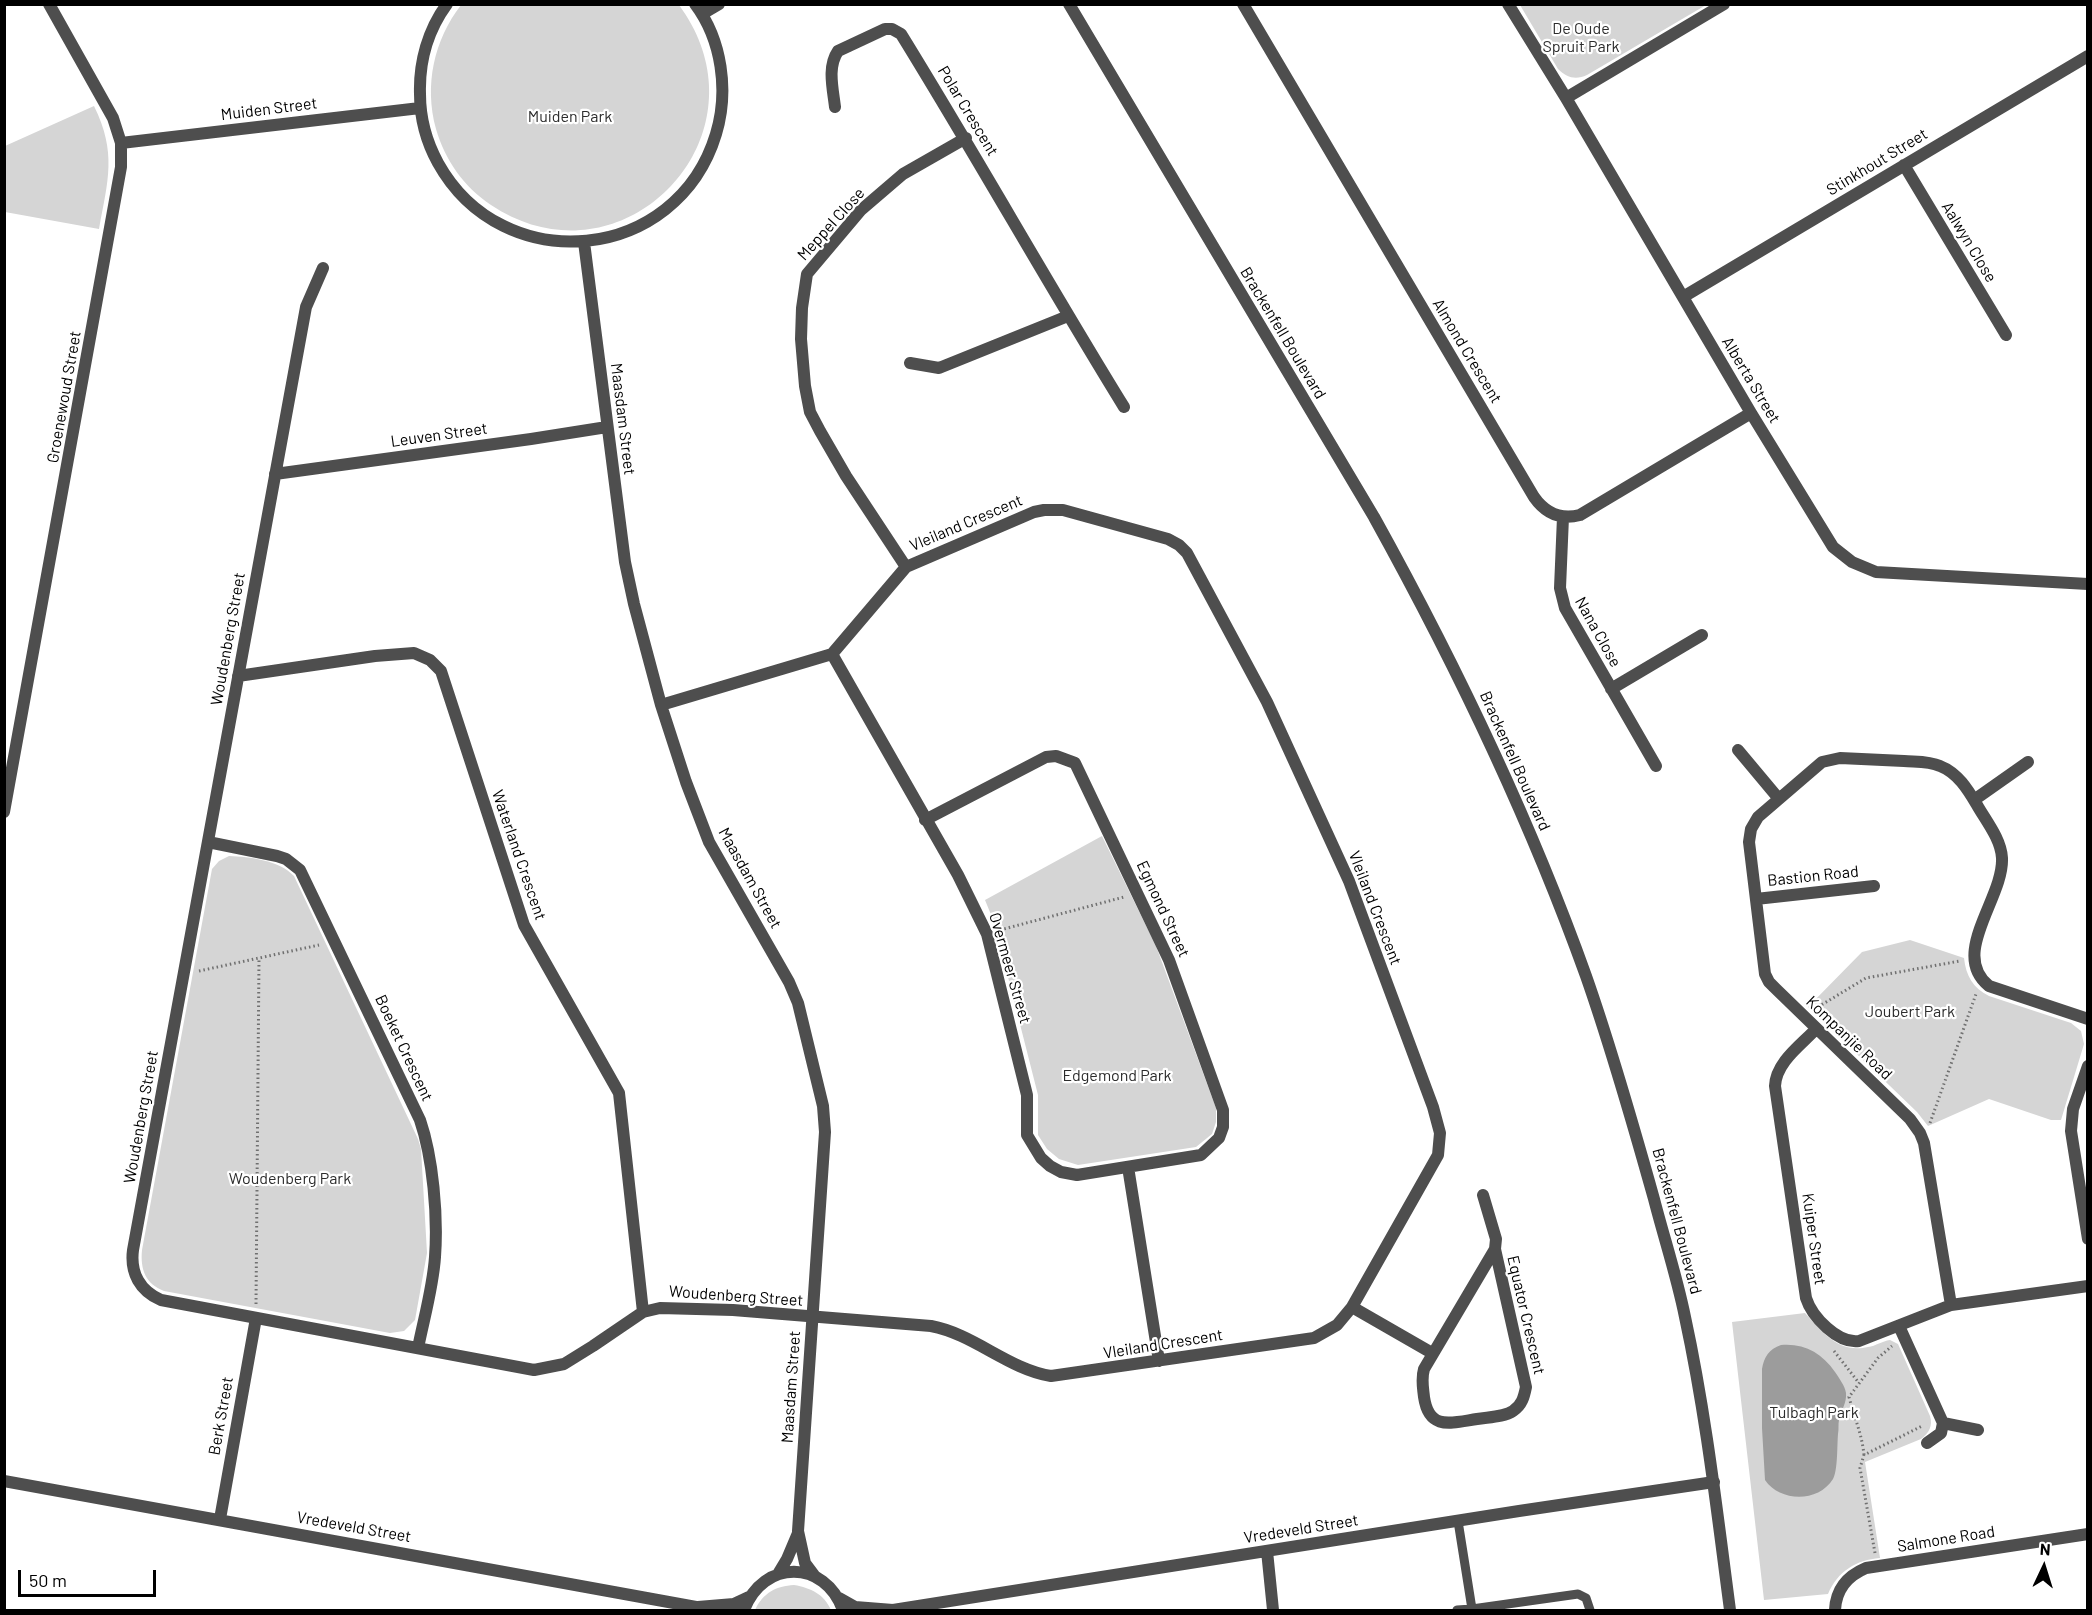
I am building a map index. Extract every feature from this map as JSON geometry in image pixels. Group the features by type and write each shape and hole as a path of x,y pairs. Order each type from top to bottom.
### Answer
{"street":[{"name":"Groenewoud Street","path":"4,812 120,181 121,143 113,118 49,4"},
{"path":"447,4 439,15 426,45 420,76 420,108 429,146 448,180 475,208 508,229 545,241 584,242 612,237 638,227 662,213 682,194 699,172 708,156 720,122 723,94 719,57 714,39 698,9 719,4"},
{"name":"Brackenfell Boulevard","path":"1069,4 1384,536 1463,685 1544,866 1585,974 1634,1127 1684,1313 1714,1482 1730,1611"},
{"name":"Almond Crescent","path":"1243,4 1534,497 1546,511 1563,517"},
{"name":"Alberta Street","path":"1508,4 1825,537 1842,555 1864,568 1890,574 2088,584"},
{"path":"1566,98 1724,4"},
{"name":"Polar Crescent","path":"835,107 831,72 834,56 838,51 885,29 892,29 901,34 966,138 1068,316 1124,407"},
{"name":"Stinkhout Street","path":"1683,297 2088,56"},
{"name":"Muiden Street","path":"121,143 420,108"},
{"name":"Meppel Close","path":"906,567 846,476 810,412 801,339 802,308 807,274 861,210 903,174 966,138"},
{"name":"Aalwyn Close","path":"1904,165 2006,335"},
{"name":"Maasdam Street","path":"584,242 625,562 661,705 686,782 709,842 789,982 801,1014 823,1106 825,1132 798,1531 787,1560 778,1574"},
{"name":"Woudenberg Street","path":"323,268 306,307 133,1250 133,1269 140,1285 146,1292 161,1300 534,1370 564,1364 643,1312 660,1308 813,1318"},
{"path":"910,363 939,368 1068,316"},
{"path":"1563,517 1580,514 1751,413"},
{"name":"Leuven Street","path":"275,474 531,439 607,426"},
{"name":"Vleiland Crescent","path":"813,1318 931,1326 945,1329 960,1334 1031,1372 1051,1376 1314,1338 1337,1325 1352,1307 1438,1155 1440,1133 1433,1107 1349,881 1267,702 1188,553 1179,545 1168,539 1054,509 1034,512 906,567 832,654"},
{"name":"Nana Close","path":"1563,517 1562,599 1565,608 1656,766"},
{"name":"Nana Close","path":"1611,689 1702,635"},
{"name":"Waterland Crescent","path":"238,676 375,656 414,654 430,660 441,671 524,925 619,1093 643,1312"},
{"path":"661,705 832,654"},
{"name":"Overmeer Street","path":"832,654 963,885 987,934 1028,1095 1027,1135 1034,1148 1045,1162 1061,1172 1077,1175 1128,1167"},
{"path":"1738,750 1779,799"},
{"name":"Egmond Street","path":"925,820 1046,757 1056,756 1075,763 1169,960 1223,1110 1223,1127 1219,1138 1201,1155 1128,1167"},
{"name":"Kompanjie Road","path":"1951,1305 1924,1143 1920,1132 1910,1119 1769,982 1765,974 1749,836 1758,817 1822,762 1840,758 1940,765 1960,780 1974,800 1997,840 2002,858 2002,868 1975,946 1974,959"},
{"path":"1974,800 2028,762"},
{"name":"Boeket Crescent","path":"208,842 277,856 294,865 304,876 420,1119 429,1154 435,1257 418,1348"},
{"name":"Bastion Road","path":"1756,899 1874,886"},
{"path":"1974,959 1978,975 1989,986 2088,1018"},
{"name":"Kuiper Street","path":"1816,1029 1780,1066 1775,1086 1806,1298 1813,1312 1833,1333"},
{"path":"2088,1066 2073,1109 2071,1123 2088,1239"},
{"path":"1128,1167 1159,1361"},
{"name":"Equator Crescent","path":"1483,1195 1496,1239 1495,1249 1526,1387 1521,1402 1507,1414 1446,1423 1434,1420 1426,1407 1422,1380 1424,1369 1495,1249"},
{"path":"1833,1333 1842,1340 1854,1342 1951,1305 2088,1286"},
{"path":"1352,1307 1432,1353"},
{"name":"Berk Street","path":"220,1519 256,1318"},
{"path":"1899,1326 1941,1419 1941,1433 1927,1443"},
{"path":"1941,1419 1978,1430"},
{"name":"Vredeveld Street","path":"4,1481 701,1609 734,1604 749,1597"},
{"name":"Vredeveld Street","path":"839,1598 855,1607 892,1610 1714,1482"},
{"name":"Maasdam Street","path":"798,1531 806,1563 814,1575"},
{"name":"Salmone Road","path":"1835,1611 1842,1585 1857,1572 1875,1566 2088,1534"},
{"path":"1267,1551 1273,1611"},
{"path":"744,1611 749,1597 762,1583 778,1574 796,1571 814,1575 828,1584 839,1598 843,1611"}],"lane":[{"path":"1458,1521 1472,1609"},
{"path":"1457,1611 1578,1594 1586,1598 1590,1611"},
{"path":"1534,1599 1535,1611"}],"path":[{"path":"987,934 1138,894"},
{"path":"184,974 335,942"},
{"path":"256,1318 259,958"},
{"path":"1803,1016 1866,978 1974,959"},
{"path":"1920,1132 1931,1122 1974,997 1989,986"},
{"path":"1833,1333 1828,1341 1859,1383"},
{"path":"1875,1566 1875,1550 1860,1468 1864,1455 1862,1437 1849,1397 1878,1358 1895,1343 1905,1339"},
{"path":"1864,1455 1941,1419"}],"green space":[{"name":"Muiden Park","path":"461,5 679,5 704,55 709,103 697,149 671,187 634,215 590,229 541,227 491,205 481,198 450,162 436,129 431,96 438,48"},
{"name":"De Oude Spruit Park","path":"1520,5 1706,5 1587,75 1575,78 1558,69"},
{"path":"94,106 106,138 109,167 99,229 5,212 5,146"},
{"name":"Edgemond Park","path":"1102,836 1156,946 1216,1108 1216,1122 1212,1134 1196,1147 1078,1165 1059,1159 1047,1149 1038,1135 1038,1095 994,922 985,900"},
{"name":"Woudenberg Park","path":"229,856 272,863 294,876 418,1139 421,1149 427,1253 415,1320 404,1331 390,1333 164,1291 149,1280 143,1270 142,1250 212,869 219,861"},
{"name":"Joubert Park","path":"1910,940 1964,958 1971,981 1989,996 2071,1023 2081,1031 2084,1044 2061,1120 2051,1120 1989,1099 1928,1126 1917,1112 1808,1007 1862,952"},
{"name":"Tulbagh Park","path":"1805,1313 1832,1340 1848,1347 1868,1347 1890,1340 1898,1344 1930,1416 1931,1426 1921,1439 1865,1462 1880,1558 1863,1561 1849,1568 1837,1579 1828,1594 1764,1600 1732,1322"},
{"path":"794,1585 816,1593 825,1600 831,1610 755,1610 766,1595 781,1587"}],"shaded area":[{"path":"1781,1345 1805,1348 1824,1359 1835,1372 1846,1393 1839,1422 1835,1475 1826,1487 1809,1496 1789,1496 1772,1487 1765,1480 1762,1369 1768,1354"}]}
